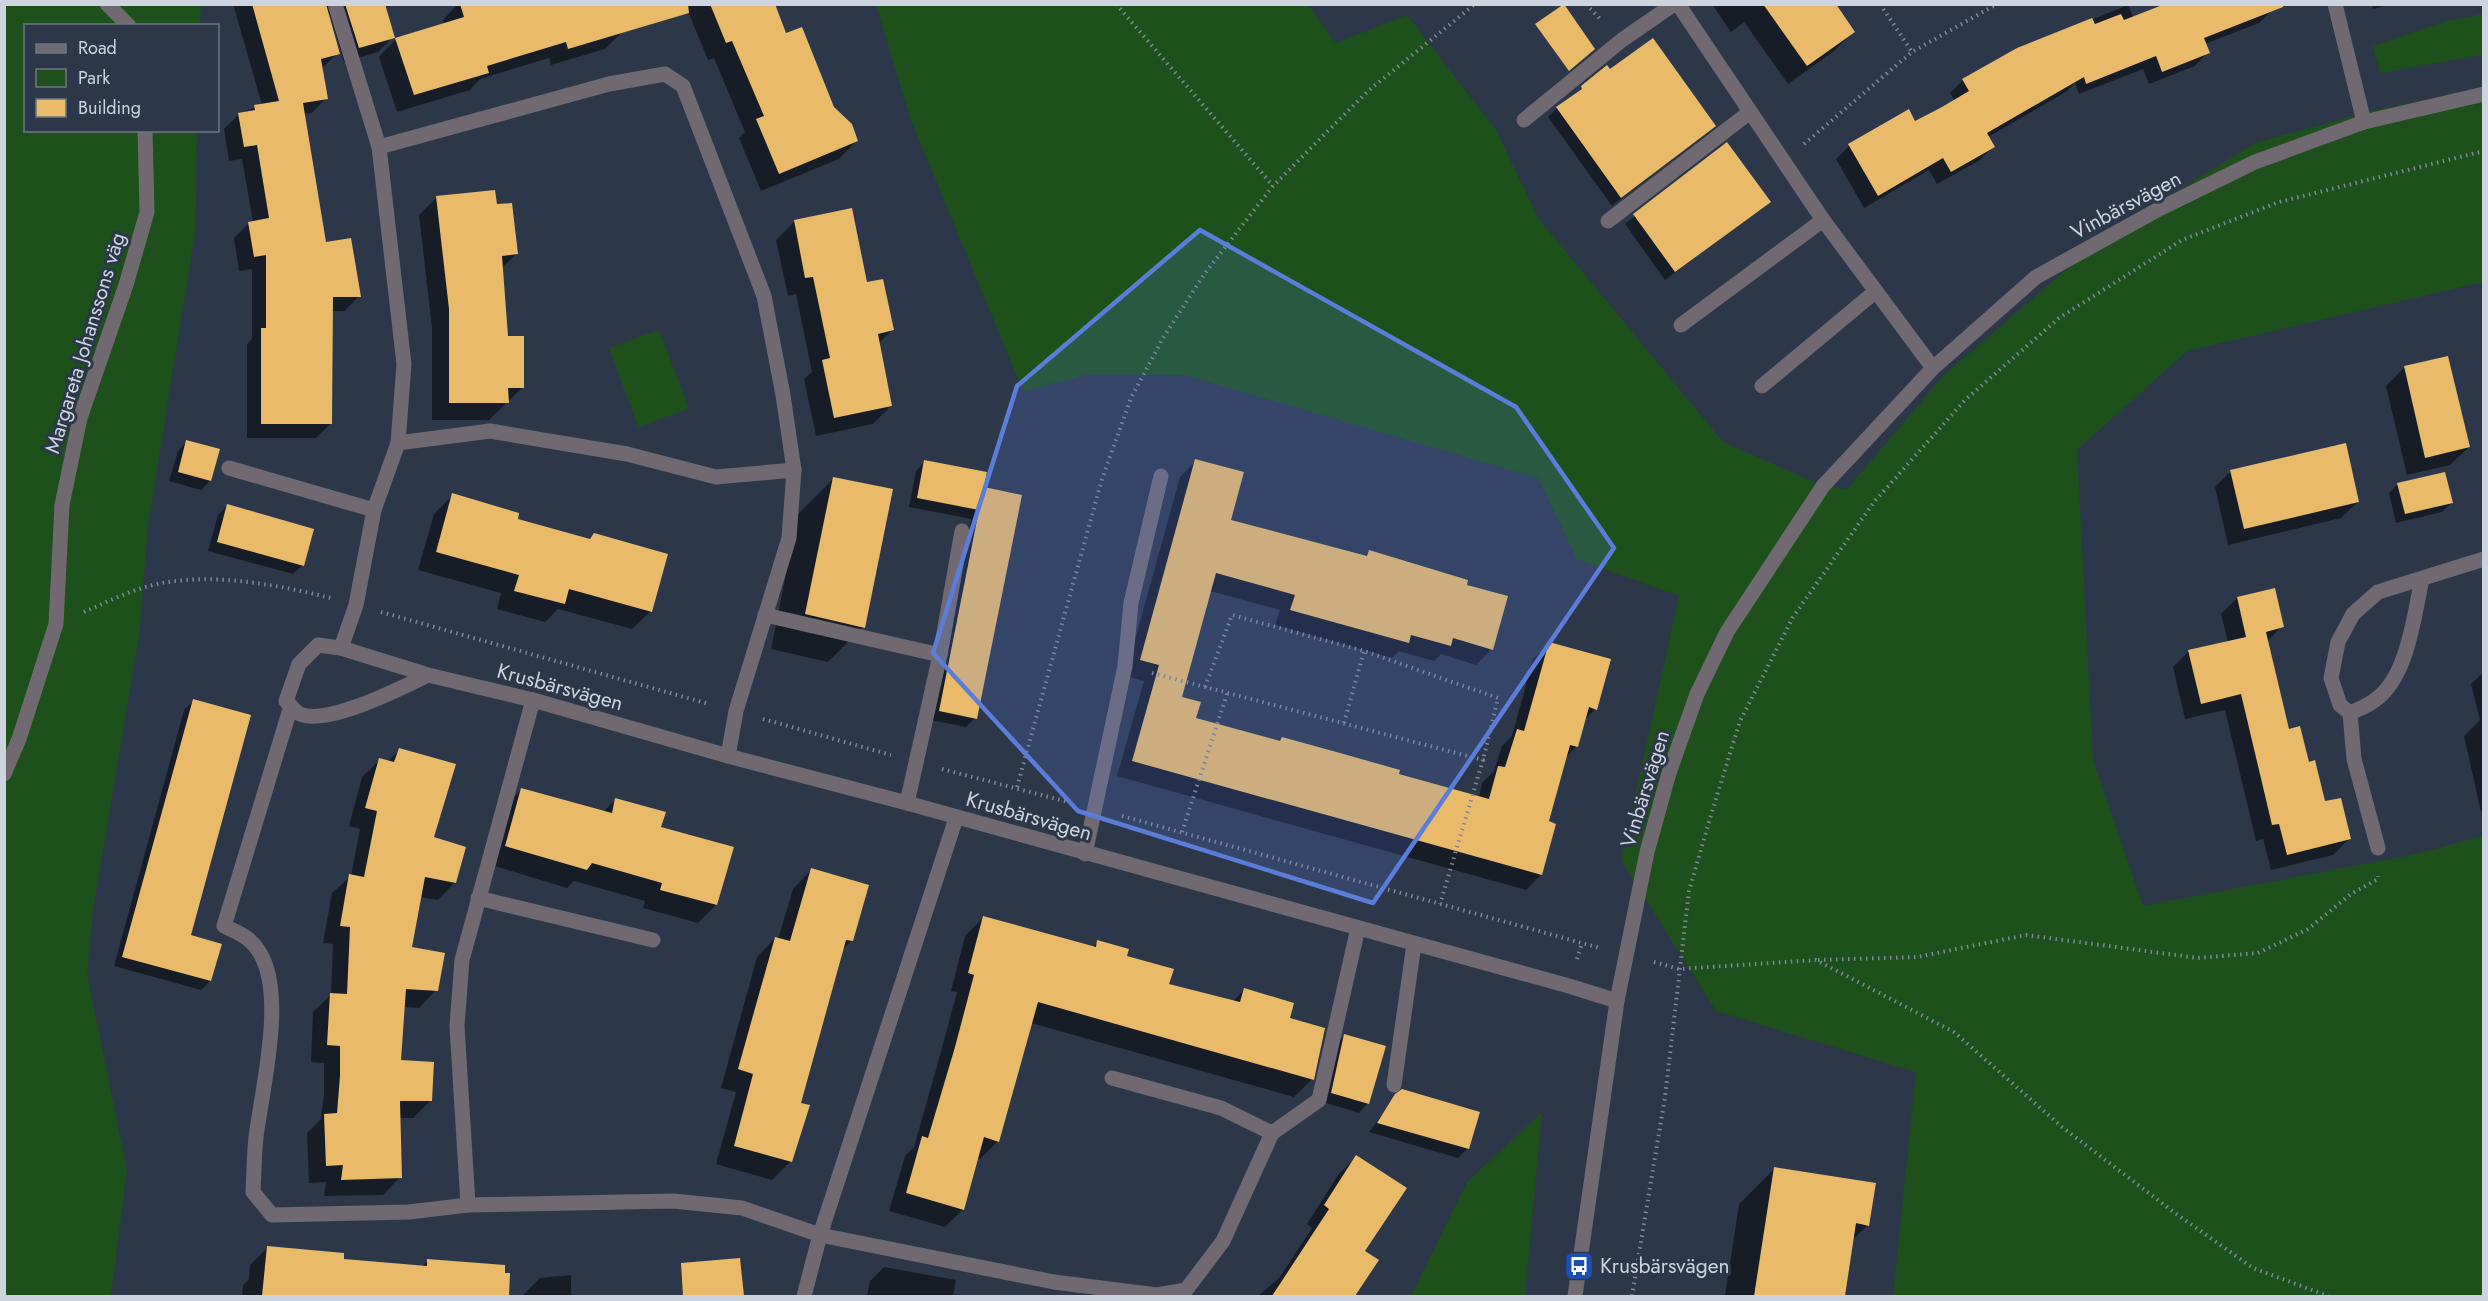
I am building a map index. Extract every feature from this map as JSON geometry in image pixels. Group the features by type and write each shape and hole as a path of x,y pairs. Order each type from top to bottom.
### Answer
{"street":[{"path":"107,4 127,24"},
{"path":"126,4 129,24"},
{"path":"335,4 379,147 404,364 398,443 374,510 356,605 341,648"},
{"path":"1524,120 1622,40 1676,4 1823,219 1933,368"},
{"path":"2335,4 2364,122"},
{"path":"379,147 609,84 665,74 683,86 764,296 783,395 794,470 789,538 736,711 728,756"},
{"name":"Vinbärsvägen","path":"1575,1296 1617,1001 1647,852 1669,773 1697,694 1727,633 1823,486 1933,368 2036,277 2159,209 2255,162 2364,122 2484,94"},
{"path":"1608,220 1750,111"},
{"name":"Margareta Johanssons väg","path":"4,774 19,739 56,624 62,505 80,418 126,285 147,212 145,132"},
{"path":"1682,325 1823,219"},
{"path":"1762,386 1876,291"},
{"path":"398,443 489,431 627,454 716,477 794,470"},
{"path":"229,468 374,510"},
{"path":"1085,854 1125,666 1131,603 1161,476"},
{"path":"907,802 914,762 940,655 962,531"},
{"path":"2378,848 2354,759 2350,713 2340,705 2331,678 2338,642 2353,614 2378,592 2484,559"},
{"path":"2350,713 2377,700 2394,678 2406,652 2422,579"},
{"path":"765,615 940,655"},
{"name":"Krusbärsvägen","path":"291,706 286,701 299,664 318,645 341,648 428,675 533,700 728,756 907,802 956,818 1617,1001"},
{"path":"428,675 344,711 319,718 299,714 291,706 224,926 244,935 259,950 267,975 273,1008 256,1139 253,1192 272,1215 409,1212 468,1205 674,1201 742,1208 820,1235 1053,1282 1157,1295 1186,1290 1223,1241 1272,1133 1319,1100 1358,928"},
{"path":"468,1205 457,1026 462,960 533,700"},
{"path":"804,1296 820,1235 956,818"},
{"path":"478,898 653,940"},
{"path":"1394,1085 1414,944"},
{"path":"1112,1078 1221,1108 1272,1133"}],"path":[{"path":"1116,4 1273,186"},
{"path":"1017,788 1102,479 1131,398 1163,338 1205,273 1273,186 1368,91 1475,4"},
{"path":"1880,4 1912,52"},
{"path":"1784,161 1912,52 1997,4"},
{"path":"1632,1296 1665,1097 1689,891 1740,721 1793,617 1867,512 1965,400 2059,318 2182,240 2279,202 2484,151"},
{"path":"56,624 118,597 162,583 211,581 281,585 914,762 1182,832 1679,969 1816,960 1917,957 2026,935 2198,958 2258,952 2308,929 2351,894 2378,879 2378,848"},
{"path":"1205,687 1233,615 1364,651 1498,698 1483,760 1440,904"},
{"path":"1344,723 1364,651"},
{"path":"1125,666 1228,691 1483,760"},
{"path":"1182,832 1228,691"},
{"path":"1816,960 1954,1032 2062,1126 2253,1268 2328,1296"}],"highlighted area":[{"path":"1200,230 1516,407 1614,548 1373,903 1078,811 933,653 1017,386"}],"green space":[{"path":"5,5 201,5 200,24 24,24 24,132 197,132 195,232 148,526 139,636 93,909 87,974 127,1170 111,1296 5,1296"},
{"path":"876,5 1308,5 1336,43 1407,15 1496,130 1538,218 1723,442 1823,486 1847,489 1944,375 2104,237 2255,143 2375,110 2483,88 2483,282 2187,351 2077,450 2093,760 2143,906 2416,854 2483,836 2483,1296 1893,1296 1916,1072 1716,1011 1621,860 1679,596 1577,559 1538,478 1185,375 1090,374 1023,391 910,118"},
{"path":"2483,14 2483,55 2380,73 2373,46 2446,21"},
{"path":"659,330 689,409 638,427 609,348"},
{"path":"1542,1112 1525,1296 1411,1296 1467,1182"}],"building":[{"path":"252,4 326,4 340,54 321,59 328,99 303,103 326,242 351,238 361,297 333,297 332,424 261,424 261,328 266,328 266,255 254,257 248,222 269,218 257,145 244,147 238,113 255,110 254,105 279,101"},
{"path":"345,4 385,4 395,38 359,48"},
{"path":"460,4 688,4 689,13 568,49 566,42 487,66 489,73 414,95 395,38 464,17"},
{"path":"710,4 775,4 786,33 802,27 834,107 852,124 858,141 779,174 756,119 764,116 732,41 726,43"},
{"path":"1564,4 1595,49 1569,71 1535,24"},
{"path":"1763,4 1836,4 1855,32 1807,66"},
{"path":"2165,4 2283,4 2283,7 2204,38 2210,53 2162,72 2156,56 2086,84 2084,77 1987,133 1995,147 1951,172 1943,158 1878,196 1848,144 1909,109 1915,121 1942,107 1969,91 1962,79 2017,48 2092,18 2095,24 2121,14 2124,20"},
{"path":"1653,38 1716,126 1621,198 1556,107 1582,89 1581,86 1607,65 1610,69"},
{"path":"1727,142 1771,202 1675,272 1633,214"},
{"path":"495,190 497,204 512,203 518,254 502,256 508,336 524,336 524,388 508,388 509,403 449,403 449,309 436,196"},
{"path":"852,208 867,282 883,279 894,330 878,334 892,406 834,418 822,360 830,358 813,277 805,278 794,220"},
{"path":"2448,356 2470,447 2425,458 2404,366"},
{"path":"186,440 220,449 211,481 178,472"},
{"path":"2346,443 2359,502 2244,529 2230,470"},
{"path":"1195,459 1244,472 1231,520 1367,556 1369,550 1468,580 1467,585 1508,596 1493,650 1453,638 1451,646 1411,635 1409,643 1290,610 1295,595 1216,573 1182,697 1201,702 1196,718 1280,741 1282,737 1340,753 1400,770 1399,774 1489,799 1498,766 1505,767 1517,729 1524,731 1549,642 1611,659 1597,710 1589,707 1578,747 1570,745 1549,821 1556,824 1542,875 1132,761 1159,665 1140,660"},
{"path":"924,460 987,472 981,501 984,487 1022,495 977,719 939,711 979,510 917,498"},
{"path":"2445,472 2453,503 2405,514 2397,483"},
{"path":"833,477 893,489 865,628 805,614"},
{"path":"452,493 519,513 518,519 590,539 594,533 668,554 652,612 569,589 565,604 514,591 519,575 436,552"},
{"path":"227,504 314,529 304,566 217,542"},
{"path":"2275,588 2284,627 2266,632 2289,729 2300,726 2309,762 2315,760 2325,801 2341,798 2351,839 2287,855 2279,824 2272,825 2241,694 2201,704 2188,650 2246,637 2237,597"},
{"path":"193,699 251,715 191,935 222,944 211,981 122,957"},
{"path":"399,748 456,764 434,837 466,847 456,883 425,877 412,947 445,953 438,991 406,989 401,1060 434,1062 432,1101 400,1101 402,1178 341,1180 343,1165 326,1166 324,1114 337,1113 340,1076 340,1046 327,1045 330,993 347,994 350,927 340,926 349,874 364,877 377,811 365,808 379,758 394,762"},
{"path":"521,788 612,813 615,798 666,812 661,827 734,847 717,905 660,890 662,883 592,863 587,870 505,846"},
{"path":"811,868 869,885 853,941 846,940 801,1103 810,1105 792,1162 734,1146 753,1074 738,1069 775,937 790,941"},
{"path":"983,916 1096,947 1097,940 1129,949 1127,956 1174,969 1169,984 1240,1002 1244,988 1294,1003 1290,1018 1325,1028 1314,1080 1038,1002 999,1142 984,1137 964,1210 906,1193 922,1136 928,1138 955,1047 974,975 968,973"},
{"path":"1344,1034 1386,1046 1369,1104 1331,1093"},
{"path":"1402,1089 1480,1112 1469,1149 1377,1123 1395,1094"},
{"path":"1356,1155 1407,1188 1365,1251 1379,1260 1355,1296 1272,1296 1329,1209 1324,1205"},
{"path":"1774,1167 1876,1183 1869,1226 1856,1223 1845,1296 1754,1296"},
{"path":"267,1246 344,1253 344,1259 427,1266 427,1259 505,1265 505,1273 510,1273 509,1296 262,1296"},
{"path":"740,1258 744,1296 683,1296 681,1263"}],"place":[{"name":"Krusbärsvägen","path":"1579,1266"}]}
